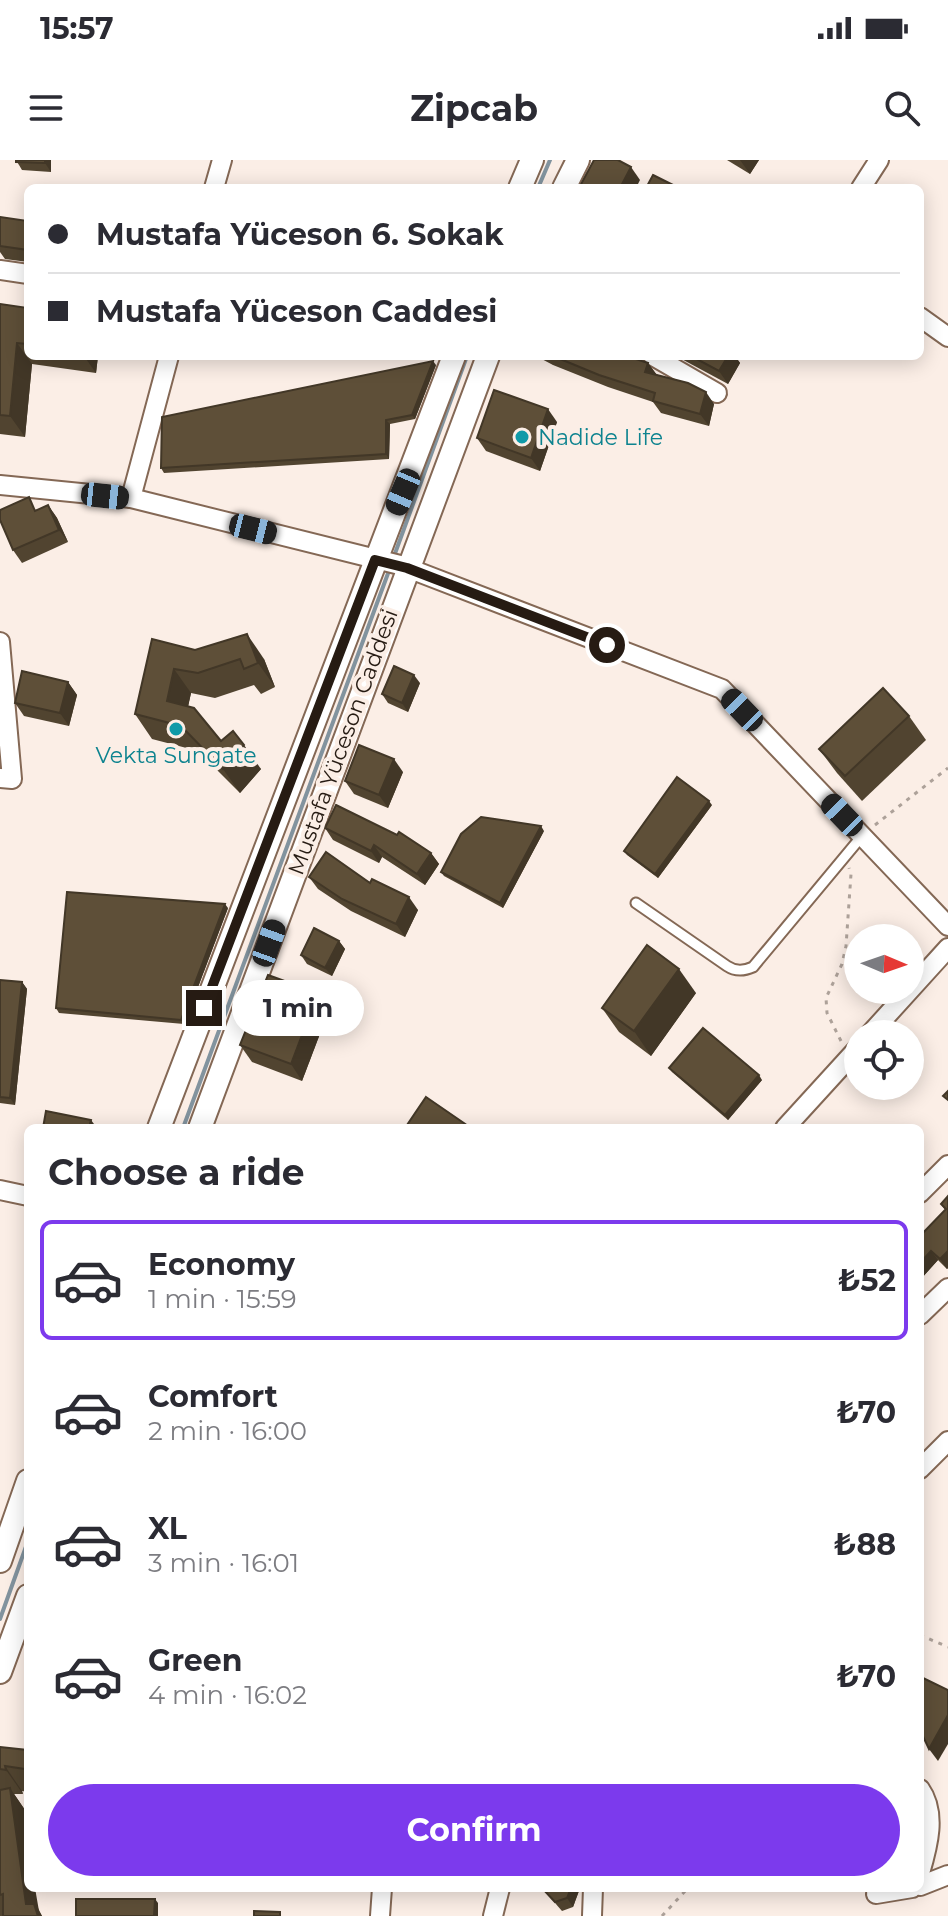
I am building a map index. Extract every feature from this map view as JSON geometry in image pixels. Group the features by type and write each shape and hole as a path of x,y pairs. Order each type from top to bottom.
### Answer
{"street":[{"path":"215,184 222,160"},
{"path":"522,184 532,160"},
{"path":"566,184 578,160"},
{"path":"864,184 879,160"},
{"path":"0,270 24,273"},
{"path":"924,320 948,337"},
{"path":"131,498 168,360"},
{"name":"Mustafa Yüceson Caddesi","path":"201,1124 392,564 453,360"},
{"name":"Mustafa Yüceson Caddesi","path":"161,1124 392,564 486,360"},
{"path":"660,360 717,393"},
{"path":"0,485 131,498 392,564 722,689 948,926"},
{"path":"0,642 12,779 0,778"},
{"path":"883,1020 948,948"},
{"path":"789,1124 844,1063"},
{"path":"924,1189 948,1165"},
{"path":"0,1190 24,1195"},
{"path":"924,1311 948,1288"},
{"path":"924,1465 948,1441"},
{"path":"0,1561 23,1511"},
{"path":"0,1672 24,1607"},
{"path":"924,1794 929,1801 928,1847 924,1860"},
{"path":"924,1884 948,1875"},
{"path":"380,1916 382,1892"},
{"path":"493,1916 499,1892"},
{"path":"592,1916 593,1892"},
{"path":"876,1894 888,1892"}],"lane":[{"path":"636,903 727,966 743,971 753,967 862,836"}],"path":[{"path":"862,836 948,768"},
{"path":"844,857 851,874 846,946 842,964 826,998 827,1013 844,1038"},
{"path":"924,1637 948,1647"},
{"path":"662,1916 684,1892"}],"building":[{"path":"45,160 45,163 16,162"},
{"path":"594,160 618,160 631,167 622,184 581,184"},
{"path":"653,175 671,184 648,184"},
{"path":"0,217 24,220 24,249 0,246"},
{"path":"0,304 24,307 24,344 17,343 10,416 0,415"},
{"path":"563,360 639,360 648,363 645,372 688,383 706,392 700,414 653,401 655,393"},
{"path":"698,360 726,360 719,371"},
{"path":"433,361 412,415 386,420 386,454 161,468 162,417"},
{"name":"Nadide Life","path":"494,390 548,409 531,458 477,438"},
{"path":"29,497 35,511 48,505 59,530 13,550 0,520 0,510"},
{"path":"247,634 258,663 244,669 240,659 198,673 174,669 167,701 194,708 221,741 233,731 244,745 223,769 181,726 135,714 152,639 195,650"},
{"path":"394,666 414,675 402,703 382,694"},
{"path":"22,671 68,682 60,713 15,703"},
{"path":"883,688 909,716 845,776 819,749"},
{"path":"359,745 394,759 379,795 345,781"},
{"path":"677,777 709,801 655,874 624,851"},
{"path":"336,805 397,835 399,832 431,853 417,874 374,845 371,851 325,828"},
{"path":"481,817 541,826 500,903 441,872 461,834"},
{"path":"326,852 370,883 372,879 409,897 396,924 342,899 309,877"},
{"path":"67,892 225,904 181,1020 56,1008"},
{"path":"314,928 339,941 325,968 301,955"},
{"path":"647,945 679,969 634,1031 602,1008"},
{"path":"268,975 318,993 291,1064 240,1045"},
{"path":"0,980 22,982 10,1098 0,1097"},
{"path":"703,1028 759,1075 725,1115 669,1068"},
{"path":"426,1097 465,1124 408,1124"},
{"path":"46,1111 91,1120 90,1124 44,1124"},
{"path":"948,1196 948,1251 940,1259 931,1251 924,1259 924,1232 946,1209 941,1204"},
{"path":"924,1678 948,1690 948,1715 929,1749 924,1738"},
{"path":"0,1747 24,1750 24,1769 5,1766 6,1770 0,1769"},
{"path":"10,1788 26,1904 34,1904 38,1916 3,1916 3,1894 0,1895 0,1790"},
{"path":"546,1892 569,1892 567,1898 555,1902"},
{"path":"76,1899 155,1899 154,1916 76,1916"},
{"path":"254,1911 280,1912 280,1916 254,1916"}],"waterway":[{"path":"540,184 550,160"},
{"path":"393,559 466,360"},
{"path":"184,1124 390,568"},
{"path":"0,1619 24,1552"}],"place":[{"name":"Nadide Life","path":"522,437"},
{"name":"Vekta Sungate","path":"176,729"}],"route":[{"path":"204,1008 375,560 400,565 607,645"}]}
